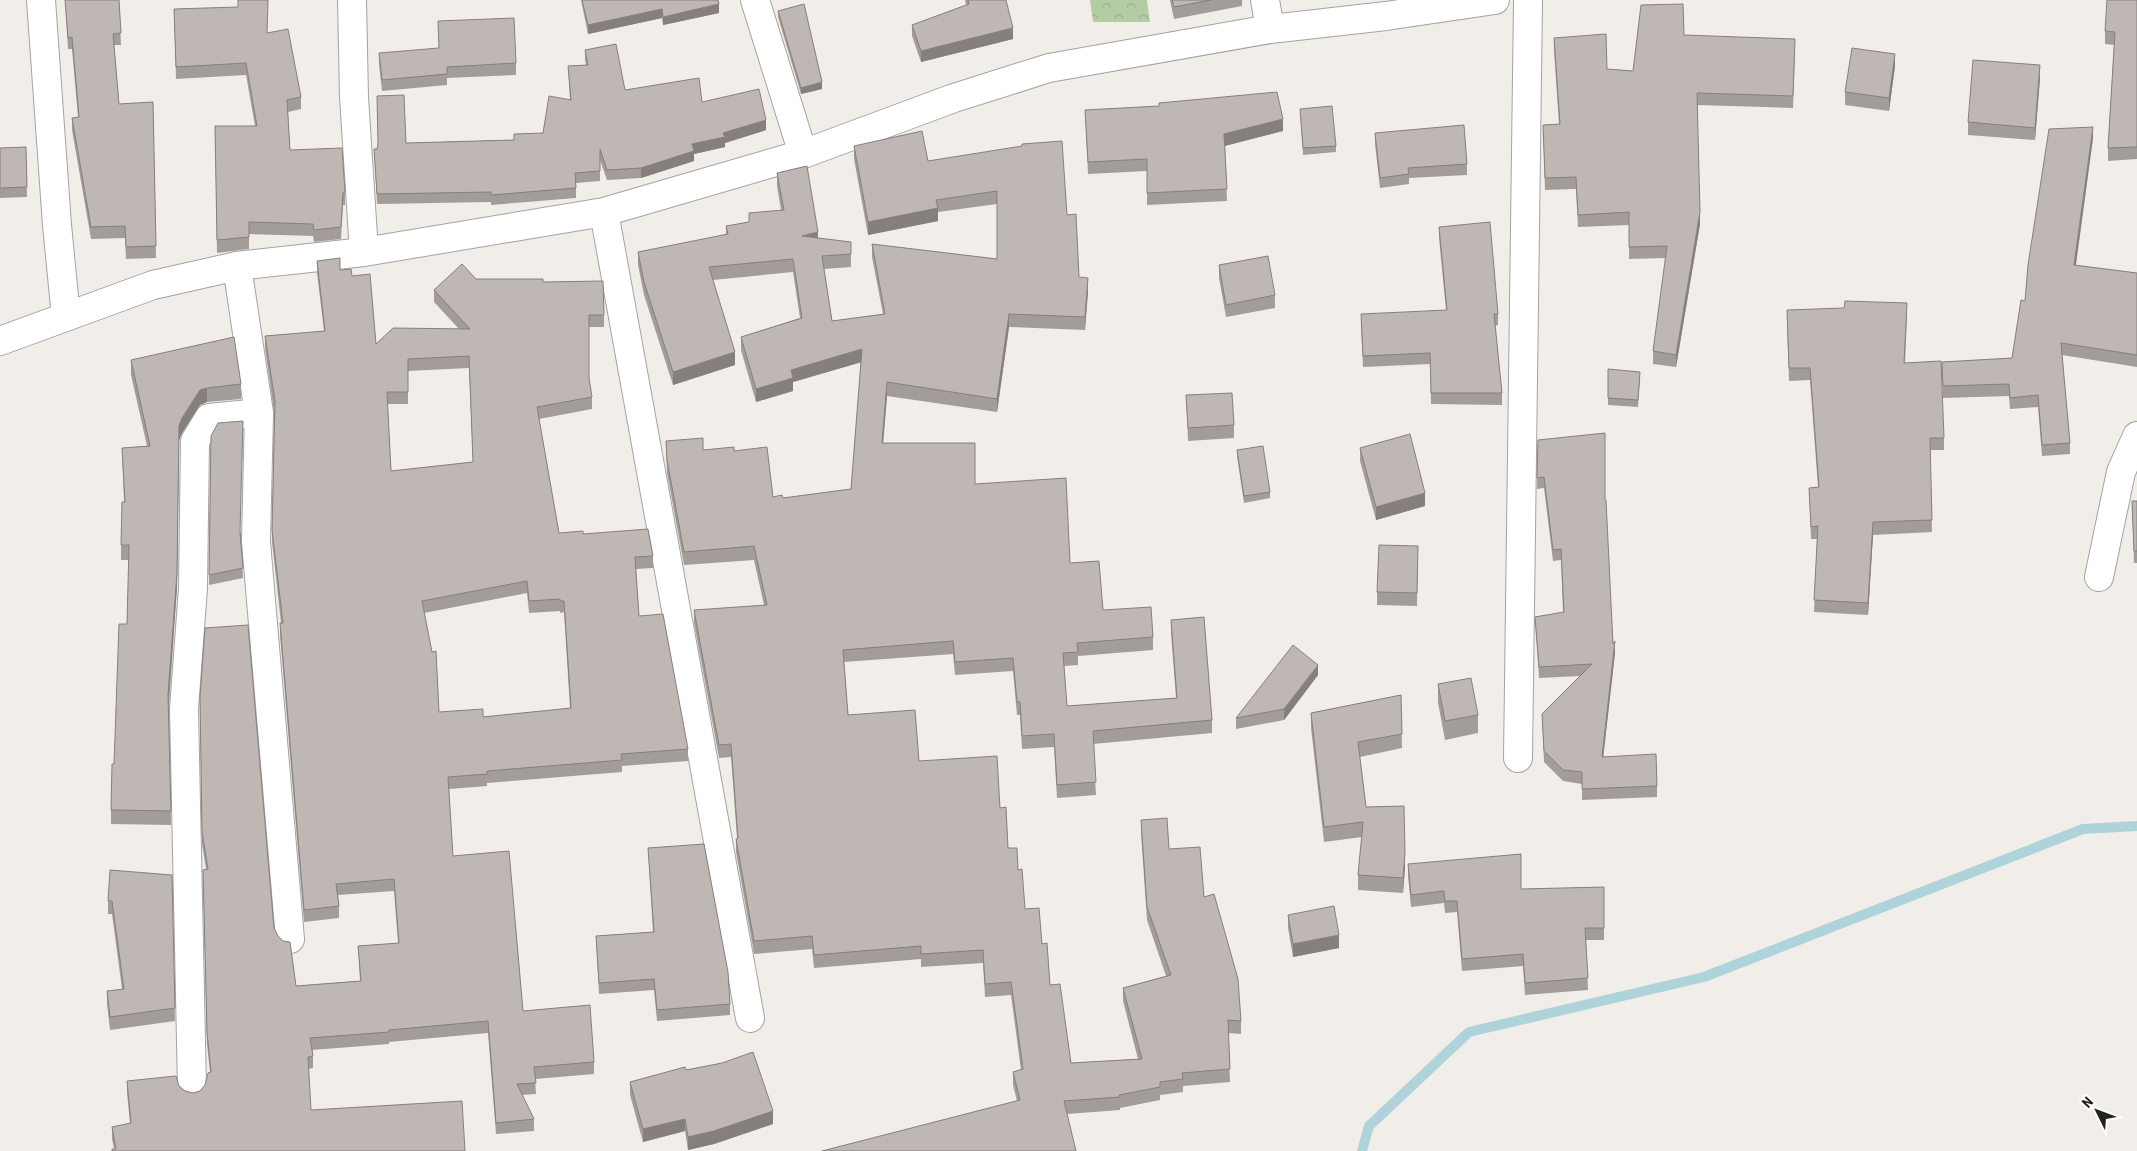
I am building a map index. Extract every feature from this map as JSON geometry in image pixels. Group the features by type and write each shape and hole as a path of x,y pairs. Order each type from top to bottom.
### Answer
{"street":[{"path":"41,0 57,225 66,317"},
{"path":"352,0 354,97 364,252"},
{"path":"755,0 803,154"},
{"path":"1265,0 1270,29"},
{"path":"0,342 153,286 237,266 364,252 604,212 803,154 954,98 1049,68 1270,29 1386,16 1495,0"},
{"path":"1518,758 1528,0"},
{"path":"604,212 750,1018"},
{"path":"237,266 259,414 256,542 290,939"},
{"path":"192,1089 184,709 193,588 195,441 209,418 259,414"},
{"path":"2099,577 2122,472 2137,436"}],"green space":[{"path":"1090,0 1147,0 1150,22 1093,22"}],"building":[{"path":"65,0 119,0 121,33 113,34 119,104 153,102 156,246 126,247 125,226 91,227 72,118 79,117 72,37 68,38"},
{"path":"238,0 268,0 267,33 288,29 301,97 287,100 290,150 342,148 345,192 343,193 341,227 314,230 313,224 249,222 249,237 217,240 215,126 257,126 246,63 176,67 174,9 238,7"},
{"path":"582,0 718,0 719,4 663,17 662,9 588,25"},
{"path":"968,0 1006,0 1013,28 921,51 912,25 969,4"},
{"path":"1172,0 1211,0 1174,7"},
{"path":"2107,0 2137,0 2137,147 2108,148 2115,32 2105,31"},
{"path":"804,4 822,82 801,88 778,11"},
{"path":"1683,4 1684,35 1795,39 1793,96 1697,93 1700,212 1676,355 1653,351 1667,246 1629,247 1629,212 1578,215 1576,177 1545,178 1543,125 1560,124 1554,38 1606,34 1607,69 1633,71 1641,5"},
{"path":"514,18 516,63 447,67 447,74 382,80 379,53 439,48 438,21"},
{"path":"616,44 625,90 699,78 702,102 759,89 766,120 723,133 725,137 692,144 694,151 641,168 607,170 600,149 600,171 575,173 576,188 491,195 491,192 377,194 374,149 377,149 378,144 377,96 404,95 406,143 514,140 514,134 543,133 549,96 571,100 568,66 588,65 585,50"},
{"path":"1852,48 1895,54 1889,98 1845,92"},
{"path":"1973,60 2040,65 2035,128 1968,122"},
{"path":"1277,92 1283,119 1224,134 1227,189 1147,193 1147,159 1088,162 1085,110 1159,106 1159,103"},
{"path":"1332,106 1336,146 1303,148 1300,109"},
{"path":"1464,125 1467,164 1408,168 1409,174 1380,178 1375,133"},
{"path":"2093,127 2074,265 2137,273 2137,355 2061,343 2070,443 2042,445 2038,395 2010,398 2009,384 1943,386 1942,362 2012,358 2021,300 2025,301 2028,265 2049,129"},
{"path":"922,131 928,161 1022,146 1022,144 1062,141 1067,215 1076,214 1079,277 1088,278 1085,317 1009,314 997,399 887,382 882,443 975,443 975,484 1066,478 1070,563 1099,561 1103,610 1151,607 1153,637 1077,643 1078,652 1063,653 1067,706 1177,698 1171,620 1204,617 1212,720 1093,731 1096,782 1057,785 1054,734 1022,736 1020,702 1017,702 1013,658 955,662 953,641 843,650 848,715 915,710 919,761 997,756 1000,808 1006,807 1008,848 1017,848 1018,870 1022,869 1025,909 1039,908 1042,944 1047,943 1050,985 1060,984 1071,1063 1142,1059 1123,988 1171,975 1147,907 1141,820 1167,818 1169,849 1200,847 1204,897 1214,894 1238,979 1241,1021 1228,1020 1230,1069 1182,1073 1183,1079 1160,1082 1160,1087 1119,1095 1120,1097 1064,1101 1076,1151 822,1151 1020,1100 1013,1072 1023,1069 1011,982 985,984 983,950 921,954 921,946 814,955 812,936 754,941 736,839 738,838 731,744 719,745 694,610 767,605 754,546 684,552 667,460 666,441 703,438 703,450 734,447 734,451 767,447 773,497 782,495 783,498 851,489 862,349 791,370 793,378 756,389 741,337 802,318 793,259 709,267 735,352 673,372 644,282 638,252 728,234 726,226 749,222 749,213 784,210 777,173 807,166 818,232 802,236 851,242 851,254 822,256 832,321 885,314 872,244 997,259 997,191 936,200 938,208 868,222 854,146"},
{"path":"26,147 27,187 0,188 0,148"},
{"path":"1490,222 1498,314 1494,314 1502,393 1431,393 1430,353 1363,356 1361,314 1447,310 1439,227"},
{"path":"1268,256 1275,295 1226,305 1219,265"},
{"path":"340,258 340,270 351,269 352,276 370,274 376,344 393,328 470,329 434,290 462,264 476,279 543,279 543,282 603,281 604,315 589,315 589,378 592,397 537,407 559,533 583,531 583,534 648,529 653,556 635,557 639,616 663,614 688,749 621,754 622,760 487,771 487,774 448,777 453,856 509,851 523,1011 590,1005 594,1062 534,1067 536,1083 517,1084 534,1119 496,1123 488,1021 389,1030 389,1032 310,1038 313,1056 308,1057 311,1110 462,1101 465,1151 112,1151 112,1149 116,1149 112,1127 131,1123 127,1081 176,1076 179,1086 185,1091 193,1093 200,1091 205,1085 208,1073 211,1072 207,1032 203,870 208,869 202,832 200,697 205,628 248,625 274,928 283,941 290,942 296,986 361,981 358,946 399,943 394,879 336,884 339,906 304,910 280,623 283,623 272,530 275,401 265,336 325,331 317,261","holes":["469,356 473,462 391,471 387,392 408,392 408,359","527,581 529,601 560,599 560,601 564,601 571,708 483,717 483,709 439,712 436,651 432,652 422,601"]},
{"path":"1845,301 1907,303 1904,363 1941,361 1944,438 1930,438 1932,520 1873,522 1868,603 1814,600 1818,526 1811,527 1809,488 1819,487 1810,368 1789,368 1787,310 1844,308"},
{"path":"234,337 241,384 200,390 179,426 177,573 168,695 171,811 111,810 119,624 127,624 129,545 121,545 122,502 125,502 122,448 150,446 131,360"},
{"path":"1608,369 1640,372 1638,400 1608,398"},
{"path":"1232,393 1234,425 1188,428 1186,395"},
{"path":"243,421 240,532 243,568 209,575 211,436 218,423"},
{"path":"1605,433 1605,500 1613,644 1615,641 1602,757 1656,754 1657,786 1582,789 1582,772 1563,770 1544,751 1542,714 1592,664 1539,667 1535,617 1564,612 1561,549 1553,550 1544,477 1537,478 1538,440"},
{"path":"1410,434 1425,493 1376,507 1360,448"},
{"path":"1263,446 1270,492 1244,496 1237,450"},
{"path":"2132,501 2137,501 2137,551 2134,551"},
{"path":"1379,545 1418,546 1417,593 1377,592"},
{"path":"1293,645 1318,665 1284,709 1236,718"},
{"path":"1471,678 1478,715 1445,721 1438,684"},
{"path":"1401,695 1402,734 1358,742 1366,807 1404,806 1405,852 1403,878 1358,875 1363,822 1324,827 1311,713"},
{"path":"704,844 728,972 730,1004 657,1010 654,979 599,983 596,936 654,932 648,848"},
{"path":"1521,854 1521,889 1604,887 1604,928 1585,928 1588,978 1525,983 1523,954 1462,959 1457,901 1445,901 1444,891 1411,895 1408,864"},
{"path":"110,870 172,875 175,1008 110,1017 107,991 124,989 112,901 108,901"},
{"path":"1334,906 1339,935 1293,944 1288,915"},
{"path":"753,1052 773,1111 714,1131 688,1137 685,1119 643,1129 630,1082 685,1067 686,1070 722,1063"}],"waterway":[{"path":"1362,1151 1369,1126 1469,1032 1704,977 2083,829 2137,826"}]}
